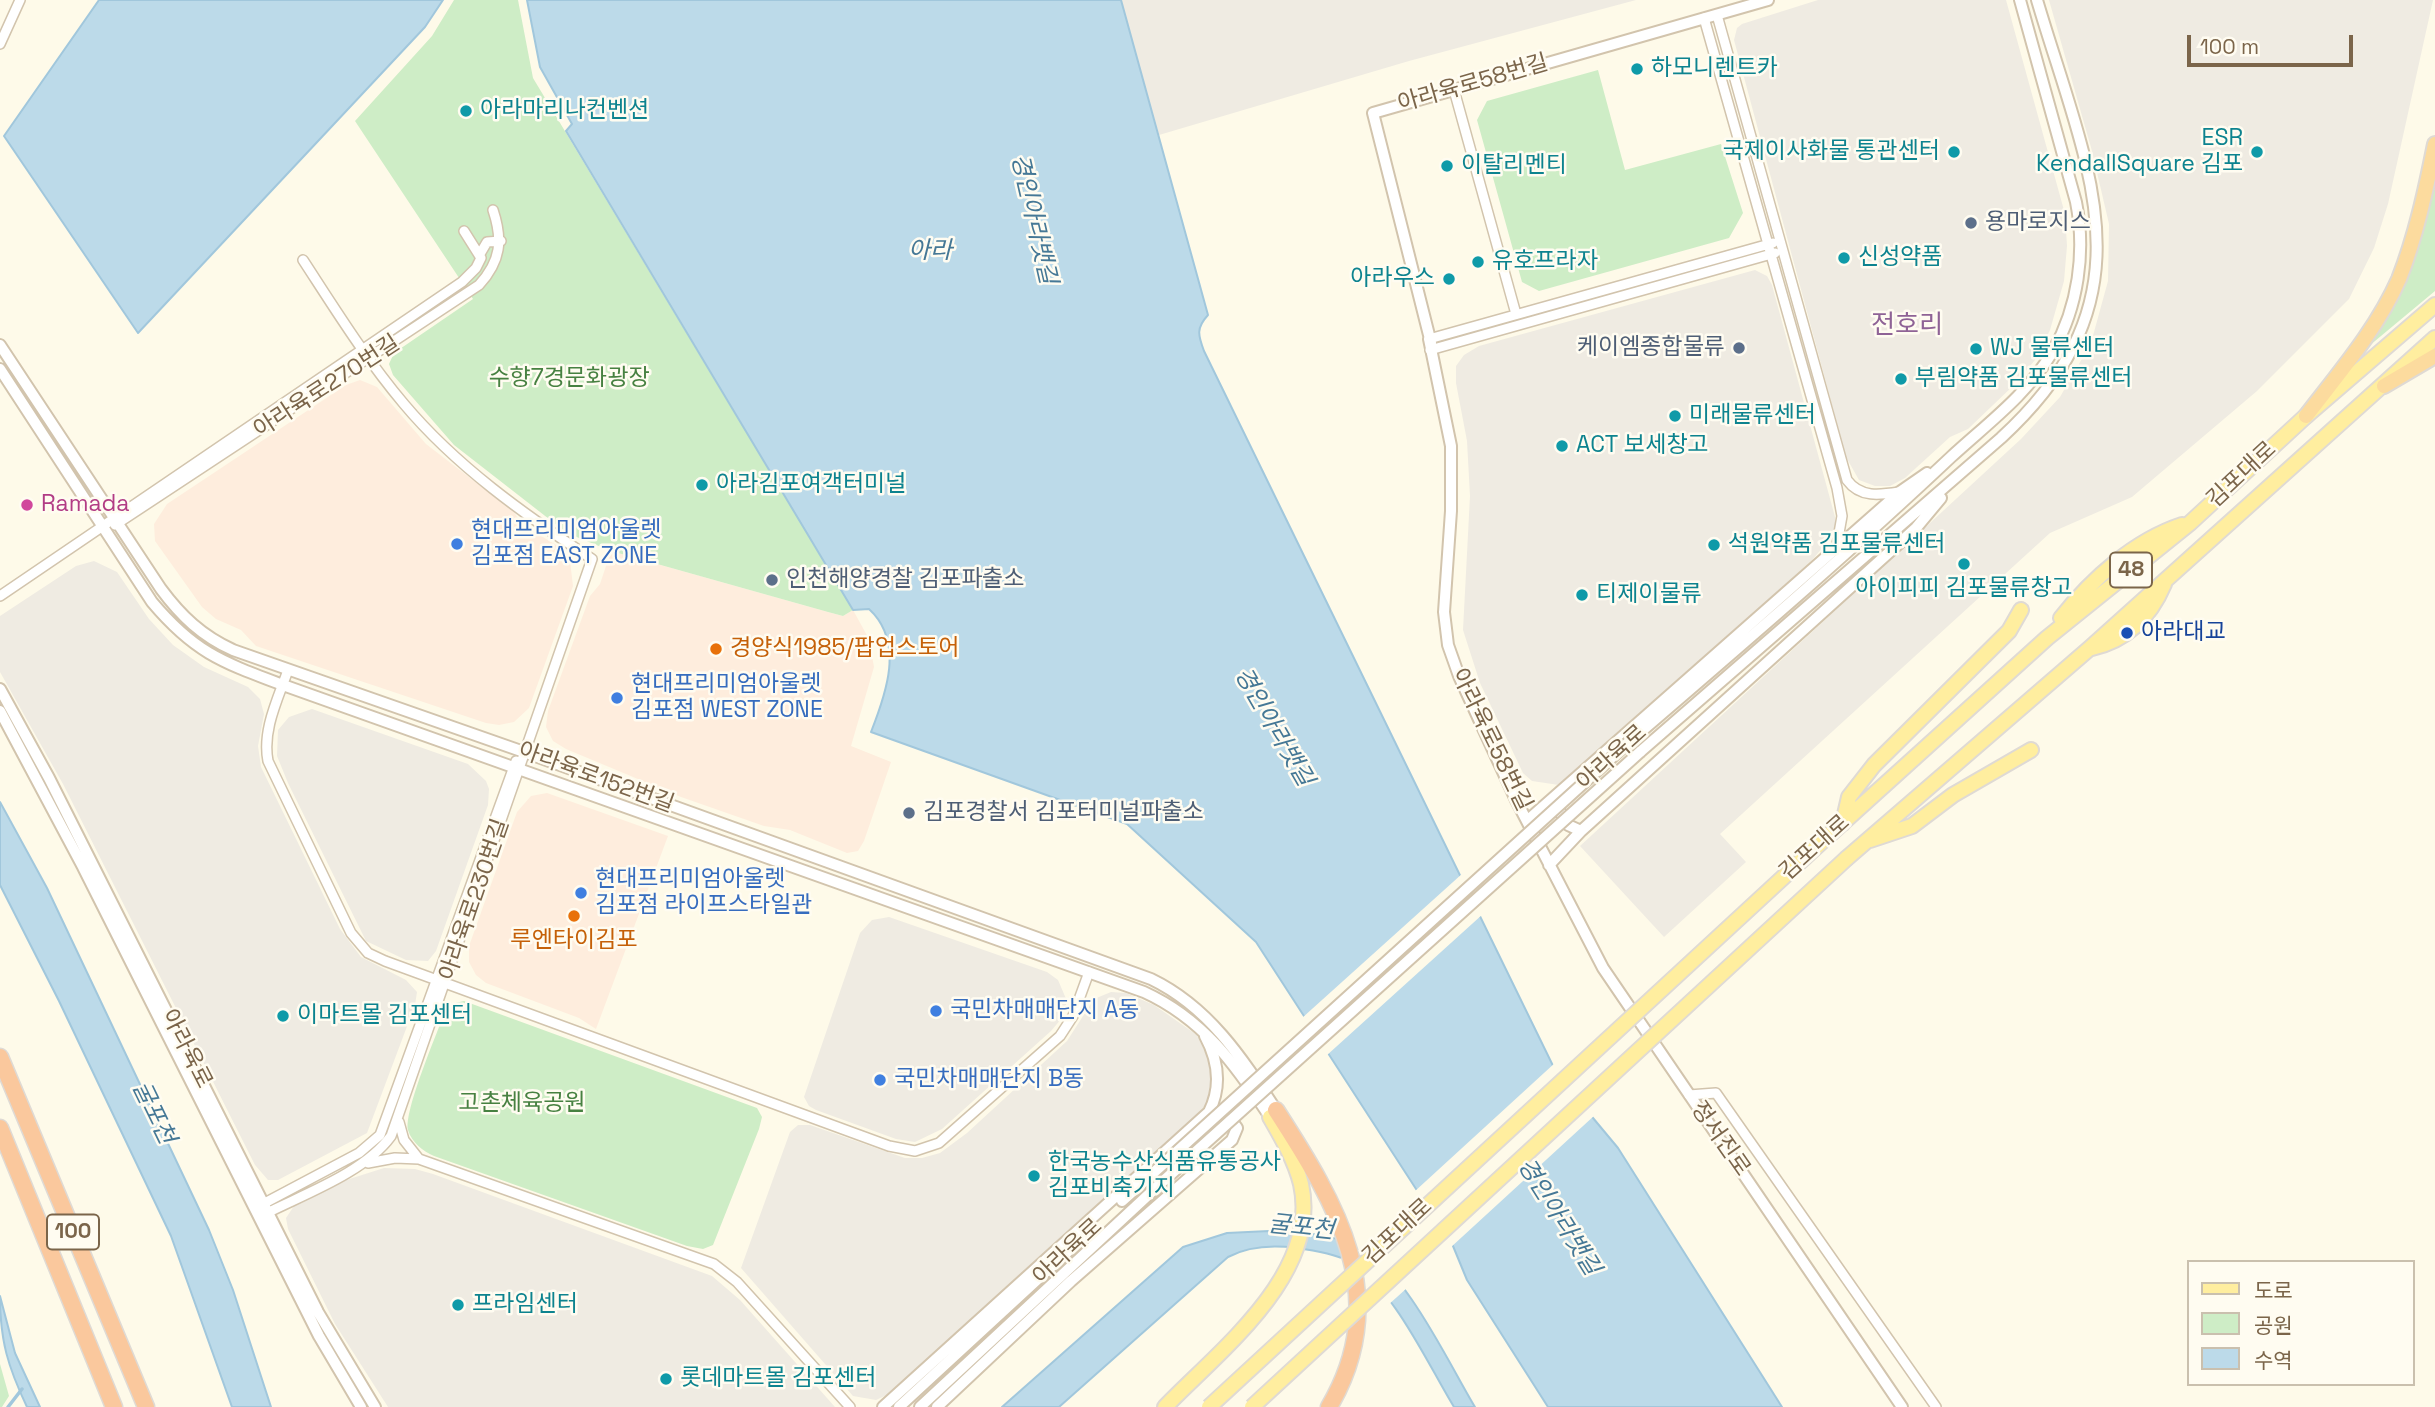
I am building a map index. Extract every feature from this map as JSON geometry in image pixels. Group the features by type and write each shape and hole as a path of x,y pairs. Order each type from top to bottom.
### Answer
{"highway":[{"path":"2306,416 2361,345 2399,279 2424,198 2435,144"},
{"path":"2384,386 2435,356"},
{"name":"100","path":"0,1057 146,1407"},
{"path":"1273,1113 1323,1185 1343,1225 1355,1269 1357,1293 1354,1336 1341,1384 1329,1407"},
{"name":"100","path":"0,1128 114,1407"}],"main road":[{"name":"김포대로","path":"1209,1407 1828,836 2047,638 2190,523 2306,416 2435,305"},
{"name":"김포대로","path":"1252,1407 1847,858 2090,648 2435,338"},
{"path":"1843,823 1849,797 1874,765 2009,631 2021,610"},
{"path":"1865,842 1912,826 1953,795 2031,750"},
{"path":"1165,1407 1270,1297 1286,1275 1298,1246 1304,1218 1298,1174 1273,1113"}],"street":[{"path":"0,44 20,0"},
{"name":"아라육로58번길","path":"1549,865 1476,716 1448,645 1444,599 1452,462 1446,414 1373,113 1768,0"},
{"name":"아라육로","path":"900,1407 1151,1175 1630,741 1898,509 2036,377 2062,332 2077,280 2080,228 2077,202 2020,0"},
{"name":"아라육로","path":"920,1407 1160,1184 1640,752 2024,418 2058,376 2082,328 2096,274 2098,240 2095,208 2037,0"},
{"path":"1717,15 1778,241 1847,480 1857,490 1869,494 1901,491"},
{"path":"1704,18 1841,505 1842,527 1836,550"},
{"path":"1454,90 1516,314"},
{"path":"464,231 480,254 487,242 500,242 493,210"},
{"path":"1431,346 1516,314 1778,241"},
{"name":"아라육로270번길","path":"0,596 480,285 492,269 500,242"},
{"path":"1431,346 1782,252"},
{"name":"아라육로270번길","path":"117,520 470,275 479,263 480,254"},
{"path":"303,260 369,359"},
{"path":"470,275 480,285"},
{"name":"아라육로152번길","path":"0,345 161,589 197,629 233,650 524,752 1162,984 1191,1004 1217,1028 1273,1113"},
{"name":"아라육로230번길","path":"261,1211 359,1153 374,1142 385,1124 441,982 593,559 520,508 446,448 405,405 369,359"},
{"name":"아라육로152번길","path":"0,369 152,602 191,643 218,660 1155,997 1200,1027 1234,1063 1273,1113"},
{"path":"1528,820 1901,491 1953,456"},
{"path":"1549,865 1581,831 1916,528 1963,472"},
{"path":"288,670 266,740 268,761 345,923 356,942 368,954 441,982 889,1146 915,1150 940,1143 1060,1036 1073,1016 1089,972"},
{"name":"아라육로","path":"0,689 55,790 261,1211 319,1336 361,1407"},
{"name":"아라육로","path":"0,711 261,1211 375,1407"},
{"path":"1553,800 1568,825 1581,831"},
{"name":"정서진로","path":"1549,865 1603,968 1902,1407"},
{"name":"아라육로230번길","path":"261,1211 361,1165 384,1146 398,1120 441,982"},
{"path":"1200,1027 1215,1058 1217,1079 1213,1103 1200,1119"},
{"path":"1689,1095 1716,1093 1936,1407"},
{"path":"883,1407 1200,1119 1210,1111 1223,1111 1234,1120 1237,1132 1232,1140 1070,1281 937,1407"},
{"path":"398,1120 404,1140 419,1159"},
{"path":"361,1165 395,1158 419,1159 722,1269 850,1407"}],"shaded area":[{"path":"1121,0 1636,0 1409,61 1159,135"},
{"path":"1818,0 2006,0 2065,214 2067,246 2064,281 2050,330 2035,360 2015,384 1968,429 1950,437 1905,478 1890,486 1875,486 1859,480 1846,457 1734,40 1737,28 1742,24"},
{"path":"2049,0 2433,0 2388,204 2374,248 2349,299 2257,391 2132,497 2050,533 1720,834 1746,862 1664,937 1580,846 2021,439 2060,397 2091,343 2108,281 2109,224 2092,151"},
{"path":"1755,270 1767,276 1772,285 1835,517 1835,533 1812,560 1575,776 1559,785 1532,781 1523,773 1480,683 1463,630 1470,496 1467,441 1456,383 1456,366 1464,355 1479,346"},
{"path":"360,380 377,387 426,444 513,511 523,525 561,548 570,561 573,586 529,708 514,722 499,725 486,723 256,646 241,630 216,619 202,607 155,541 154,524 167,504 346,385"},
{"path":"611,551 843,616 853,610 869,639 874,667 851,746 891,762 864,841 858,851 847,853 790,830 764,826 681,797 566,749 553,741 546,727 548,711 590,596 600,584"},
{"path":"94,561 117,572 149,619 173,645 204,667 248,687 260,699 264,714 258,746 261,767 340,929 361,957 406,980 417,992 415,1005 367,1133 278,1180 268,1180 255,1165 63,784 0,672 0,616 76,566"},
{"path":"312,709 468,764 486,781 489,789 488,805 436,951 428,961 406,960 366,941 288,783 277,756 278,730 289,717"},
{"path":"547,793 668,836 596,1029 579,1018 486,983 476,975 469,962 469,946 517,812 531,796"},
{"path":"889,917 1047,972 1058,980 1067,1001 1062,1018 1051,1031 942,1129 915,1142 896,1139 816,1110 809,1106 804,1097 860,933 872,920"},
{"path":"1111,992 1126,993 1154,1005 1197,1035 1213,1069 1208,1102 1194,1119 891,1393 876,1400 853,1396 741,1268 790,1132 798,1125 810,1125 905,1158 922,1158 940,1153 967,1133 1067,1041 1094,999"},
{"path":"384,1168 415,1169 433,1174 712,1276 740,1300 835,1407 388,1407 335,1324 288,1229 286,1218 294,1206 340,1182"}],"green space":[{"name":"수향7경문화광장","path":"454,0 518,0 533,78 853,610 843,616 828,612 611,551 567,533 454,445 393,375 389,364 394,353 473,299 355,121 432,36"},
{"path":"1598,70 1625,170 1721,144 1743,213 1729,238 1539,291 1522,282 1477,120 1487,101"},
{"path":"2435,184 2435,291 2363,351 2408,272"},
{"name":"고촌체육공원","path":"464,1001 757,1108 762,1117 759,1129 713,1245 703,1249 687,1246 434,1156 418,1146 408,1130 416,1091 444,1014 451,1004"},
{"path":"0,1364 9,1396 2,1407 0,1407"}],"water":[{"path":"99,0 443,0 425,27 138,333 4,136"},
{"name":"아라","path":"527,0 1121,0 1208,315 1199,332 1204,351 1558,1076 1618,1148 1782,1407 1548,1407 1467,1280 1453,1246 1256,942 1127,824 871,732 889,669 887,637 880,622 869,609 853,610 566,131 572,124 540,67"},
{"name":"굴포천","path":"0,802 47,888 209,1230 233,1290 271,1407 232,1407 171,1236 59,1001 0,885"},
{"path":"1269,1231 1338,1239 1359,1247 1376,1258 1409,1295 1475,1407 1454,1407 1394,1307 1380,1288 1348,1261 1322,1252 1261,1247 1228,1257 1059,1407 1002,1407 1183,1247 1227,1233"},
{"path":"0,1296 15,1353 40,1407 27,1407 15,1379 6,1353"}],"pier":[{"path":"1463,873 1483,914 1326,1056 1302,1018"},
{"path":"1556,1062 1561,1074 1595,1115 1450,1248 1414,1192"},
{"path":"1358,1243 1376,1251 1407,1288 1387,1306 1361,1273 1338,1261"}],"waterway":[{"path":"8,1407 22,1389"}],"place":[{"name":"하모니렌트카","path":"1637,69"},
{"name":"아라마리나컨벤션","path":"466,111"},
{"name":"국제이사화물 통관센터","path":"1954,152"},
{"name":"ESR KendallSquare 김포","path":"2257,152"},
{"name":"이탈리멘티","path":"1447,166"},
{"name":"용마로지스","path":"1971,223"},
{"name":"신성약품","path":"1844,258"},
{"name":"유호프라자","path":"1478,262"},
{"name":"아라우스","path":"1449,279"},
{"name":"케이엠종합물류","path":"1739,348"},
{"name":"WJ 물류센터","path":"1976,349"},
{"name":"부림약품 김포물류센터","path":"1901,379"},
{"name":"미래물류센터","path":"1675,416"},
{"name":"ACT 보세창고","path":"1562,446"},
{"name":"아라김포여객터미널","path":"702,485"},
{"name":"Ramada","path":"27,505"},
{"name":"현대프리미엄아울렛 김포점 EAST ZONE","path":"457,544"},
{"name":"석원약품 김포물류센터","path":"1714,545"},
{"name":"아이피피 김포물류창고","path":"1964,564"},
{"name":"인천해양경찰 김포파출소","path":"772,580"},
{"name":"티제이물류","path":"1582,595"},
{"name":"아라대교","path":"2127,633"},
{"name":"경양식1985/팝업스토어","path":"716,649"},
{"name":"현대프리미엄아울렛 김포점 WEST ZONE","path":"617,698"},
{"name":"김포경찰서 김포터미널파출소","path":"909,813"},
{"name":"현대프리미엄아울렛 김포점 라이프스타일관","path":"581,893"},
{"name":"루엔타이김포","path":"574,916"},
{"name":"국민차매매단지 A동","path":"936,1011"},
{"name":"이마트몰 김포센터","path":"283,1016"},
{"name":"국민차매매단지 B동","path":"880,1080"},
{"name":"한국농수산식품유통공사 김포비축기지","path":"1034,1176"},
{"name":"프라임센터","path":"458,1305"},
{"name":"롯데마트몰 김포센터","path":"666,1379"}],"district":[{"name":"전호리","path":"1907,326"}],"water label":[{"name":"경인아라뱃길","path":"1033,219"},
{"name":"경인아라뱃길","path":"1273,727"},
{"name":"경인아라뱃길","path":"1558,1217"}]}
